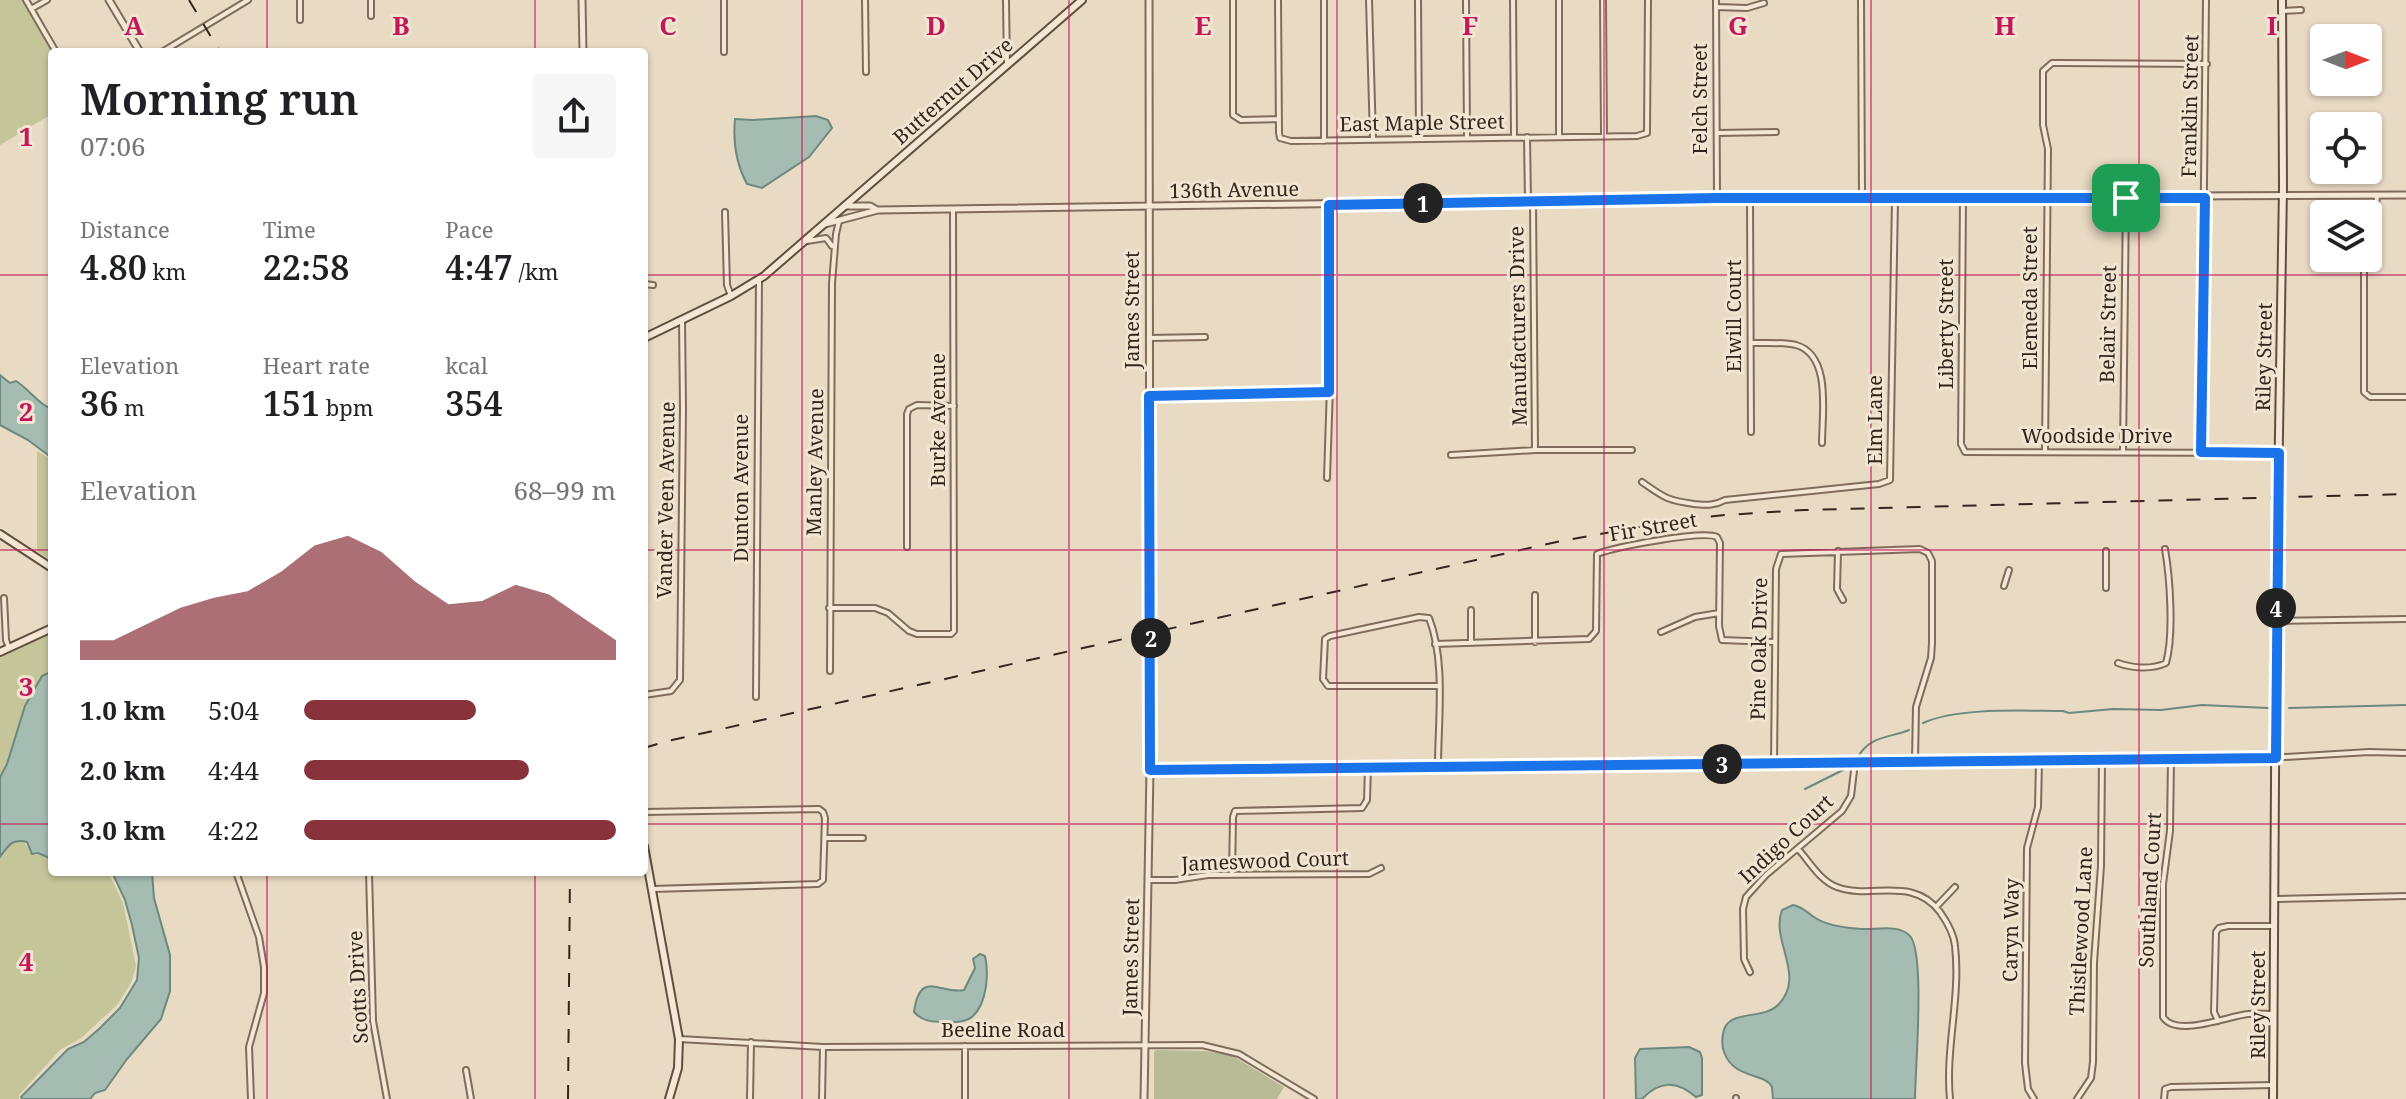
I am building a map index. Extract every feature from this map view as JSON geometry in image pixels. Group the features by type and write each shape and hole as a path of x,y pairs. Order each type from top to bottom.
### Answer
{"main road":[{"name":"Butternut Drive","path":"648,336 759,280 1082,0"},
{"name":"Riley Street","path":"2273,1099 2283,196 2282,0"},
{"path":"0,534 48,565"},
{"path":"0,652 48,630"},
{"path":"648,868 679,1039 678,1068 669,1099"}],"street":[{"path":"26,0 54,48"},
{"path":"31,9 47,0"},
{"path":"109,0 138,48"},
{"path":"169,48 248,0"},
{"path":"300,0 300,20"},
{"path":"371,0 371,16"},
{"path":"582,0 583,48"},
{"path":"724,0 724,52"},
{"path":"865,0 866,72"},
{"path":"1006,0 1007,65"},
{"name":"James Street","path":"1144,1099 1150,770 1149,0"},
{"path":"1233,0 1233,115 1237,119 1278,119 1278,0"},
{"path":"1324,0 1324,141"},
{"path":"1369,0 1373,139"},
{"path":"1418,0 1419,138"},
{"path":"1466,0 1467,137"},
{"path":"1513,0 1514,137"},
{"path":"1559,0 1559,136"},
{"path":"1603,0 1604,135"},
{"name":"East Maple Street","path":"1278,119 1280,138 1285,141 1637,136 1647,133 1648,0"},
{"name":"Felch Street","path":"1716,0 1717,198"},
{"path":"1861,0 1862,199"},
{"name":"Franklin Street","path":"2201,452 2206,0"},
{"path":"1716,7 1747,8 1764,3"},
{"path":"2282,11 2301,10"},
{"name":"Elemeda Street","path":"2045,452 2048,149 2043,125 2043,71 2047,66 2059,63 2207,64"},
{"path":"1717,133 1776,132"},
{"name":"Manufacturers Drive","path":"1527,137 1535,450"},
{"name":"136th Avenue","path":"824,224 878,210 1717,198 2406,195"},
{"path":"2377,196 2377,200"},
{"name":"Liberty Street","path":"1963,198 1961,444 1964,450"},
{"name":"Belair Street","path":"2123,451 2126,198"},
{"name":"Elwill Court","path":"1750,199 1751,432"},
{"name":"Elm Lane","path":"1642,482 1667,499 1708,506 1725,500 1879,484 1890,480 1895,199"},
{"path":"1327,478 1329,205"},
{"name":"136th Avenue","path":"844,206 870,206 878,210"},
{"name":"Burke Avenue","path":"829,608 875,608 888,613 917,634 951,634 954,631 953,210"},
{"path":"725,212 727,285 731,296"},
{"name":"Manley Avenue","path":"830,671 834,253 839,221"},
{"path":"803,242 826,238 831,242 834,253"},
{"path":"2364,272 2364,392 2370,397 2406,397"},
{"name":"Dunton Avenue","path":"756,697 759,280"},
{"path":"648,284 653,285"},
{"name":"Vander Veen Avenue","path":"648,694 671,691 680,680 682,320"},
{"path":"1149,338 1205,337"},
{"path":"1751,343 1792,344 1805,349 1815,359 1822,379 1822,443"},
{"path":"1149,396 1329,392"},
{"path":"907,547 907,414 917,405 954,406"},
{"path":"1451,455 1535,450 1632,450"},
{"name":"Woodside Drive","path":"1964,450 2279,453"},
{"name":"Fir Street","path":"1535,642 1583,641 1592,637 1596,631 1597,554 1657,541 1709,533 1714,535 1720,543 1719,613"},
{"path":"1843,600 1837,589 1838,551 1920,549 1928,553 1933,567 1932,643 1931,658 1916,707 1915,761"},
{"path":"2118,663 2130,667 2161,666 2166,663 2169,650 2169,573 2165,549"},
{"name":"Pine Oak Drive","path":"1774,763 1777,562 1784,553 1838,551"},
{"path":"2106,551 2106,588"},
{"path":"2004,586 2009,570"},
{"path":"1435,644 1535,642 1535,595"},
{"path":"4,598 9,648"},
{"path":"1471,610 1471,642"},
{"path":"1661,632 1695,617 1719,613 1722,640 1775,642"},
{"path":"1438,686 1334,687 1325,684 1325,639 1425,616 1431,623 1435,644 1438,686 1438,766"},
{"path":"2276,621 2406,619"},
{"path":"1150,770 2276,758 2369,752 2406,753"},
{"name":"Southland Court","path":"2171,758 2170,831 2163,884 2163,1017 2173,1025 2218,1021"},
{"name":"Thistlewood Lane","path":"2077,1099 2091,1078 2093,1062 2102,760"},
{"name":"Caryn Way","path":"2034,1099 2028,1089 2025,1063 2027,848 2038,807 2039,761"},
{"name":"Indigo Court","path":"1750,972 1744,959 1743,909 1746,897 1766,875 1847,804 1851,796 1855,762"},
{"path":"1232,875 1235,811 1362,808 1367,800 1368,767"},
{"path":"648,812 819,809 823,812 825,838 823,880 818,884 652,889"},
{"path":"825,838 863,838"},
{"path":"1798,849 1833,886 1846,890 1907,891 1936,907 1947,922 1955,947 1950,1099"},
{"name":"Jameswood Court","path":"1149,880 1208,875 1369,874 1381,868"},
{"path":"237,876 259,937 264,967 264,993 249,1047 251,1099"},
{"name":"Scotts Drive","path":"369,876 373,1021 387,1099"},
{"path":"1936,907 1955,887"},
{"path":"2276,899 2406,896"},
{"path":"2273,1014 2249,1014 2218,1021 2214,1012 2216,932 2228,926 2275,926"},
{"name":"Beeline Road","path":"679,1039 823,1047 1202,1045 1239,1054 1314,1099"},
{"path":"750,1099 751,1042"},
{"path":"965,1046 965,1099"},
{"path":"822,1099 823,1047"},
{"path":"466,1070 471,1099"},
{"path":"2164,1099 2165,1089 2171,1087 2274,1085"}],"green space":[{"path":"0,0 22,0 49,48 48,116 0,145"},
{"path":"37,451 48,458 48,558 37,551"},
{"path":"48,633 48,672 42,676 25,706 7,765 0,774 0,657"},
{"path":"22,839 33,855 48,855 48,876 110,876 123,903 136,966 131,983 117,1005 80,1039 61,1049 19,1095 19,1099 0,1099 0,854 9,842"},
{"path":"1156,1050 1231,1055 1284,1087 1277,1099 1154,1099"}],"shaded area":[{"path":"816,116 828,120 832,128 809,157 762,188 747,184 736,152 735,119"},
{"path":"0,375 10,383 16,381 48,407 48,455 28,440 0,425"},
{"path":"48,673 48,857 32,854 27,842 22,841 11,844 0,857 0,777 25,706 42,676"},
{"path":"114,876 152,876 154,898 170,955 170,991 161,1019 105,1090 95,1093 90,1099 22,1099 68,1049 84,1042 120,1008 137,980 139,958 125,900"},
{"path":"1793,905 1830,924 1861,929 1892,929 1909,935 1914,945 1918,986 1915,1099 1773,1099 1772,1087 1768,1082 1742,1071 1729,1061 1723,1046 1726,1026 1738,1018 1771,1010 1786,994 1789,970 1780,922 1782,910"},
{"path":"980,954 985,956 986,988 973,1016 959,1022 935,1022 914,1012 917,999 926,987 964,990 975,968 973,959"},
{"path":"1689,1047 1700,1052 1702,1058 1702,1095 1696,1097 1682,1088 1669,1085 1655,1088 1642,1099 1636,1099 1635,1058 1640,1049"}],"waterway":[{"path":"1923,723 1954,714 1992,711 2069,713 2113,709 2161,710 2202,705 2268,708"},
{"path":"2289,708 2406,705"},
{"path":"1858,757 1874,741 1909,730"},
{"path":"1805,789 1845,769"}],"railway":[{"path":"189,0 218,48"},
{"path":"648,747 1561,541 1672,521 1804,510 2406,494"},
{"path":"568,1099 570,876"}],"route":[{"path":"1717,198 2126,198 2205,198 2201,452 2279,453 2276,758 1150,770 1149,396 1329,392 1329,205 1717,198"}]}
